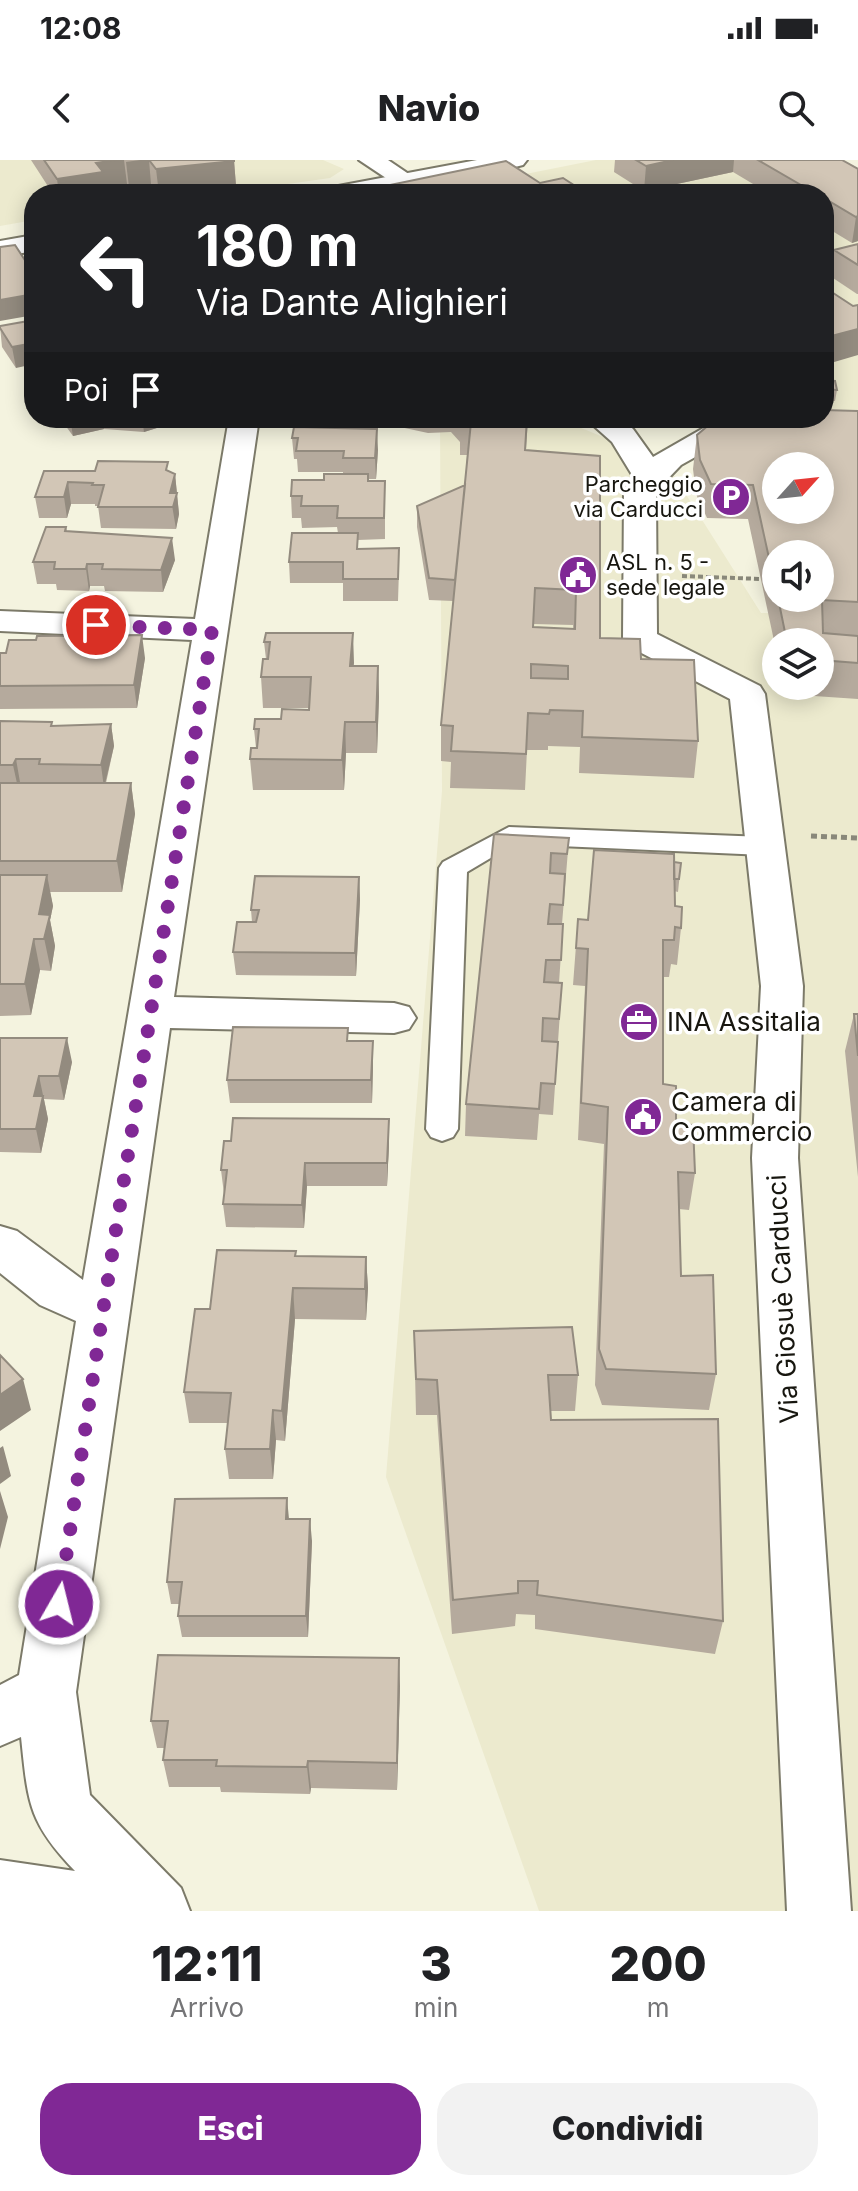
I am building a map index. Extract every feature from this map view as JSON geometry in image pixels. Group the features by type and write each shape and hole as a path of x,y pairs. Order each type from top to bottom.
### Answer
{"street":[{"path":"371,160 407,181"},
{"path":"390,184 407,181 434,167 515,160"},
{"path":"0,249 24,245"},
{"path":"158,1911 63,1810 23,1705 103,1311 242,428"},
{"path":"616,428 630,444 648,476 679,453 723,428"},
{"name":"Via Giosuè Carducci","path":"648,476 640,491 640,639 747,694 782,986 775,1158 819,1911"},
{"path":"0,621 212,630"},
{"path":"151,1012 394,1018"},
{"path":"0,1245 58,1291 103,1311"},
{"path":"0,1892 127,1911"}],"lane":[{"path":"442,1129 453,868 509,835 764,846"}],"path":[{"path":"640,574 761,579"}],"shaded area":[{"path":"0,160 323,160 344,169 330,178 288,184 24,184 24,222 0,226"},
{"path":"596,160 829,160 858,177 858,410 834,409 834,184 475,184"},
{"path":"440,428 581,428 666,463 761,613 858,613 858,1911 539,1911 386,1477 442,791"}],"building":[{"path":"44,160 116,160 96,163 103,172 57,179"},
{"path":"149,160 234,160 234,161 156,169"},
{"path":"636,160 673,160 646,166"},
{"path":"758,160 842,160 858,169 858,216 834,204 834,184 799,184"},
{"path":"506,161 540,183 563,178 572,184 395,184"},
{"path":"858,244 858,265 834,250"},
{"path":"15,245 24,259 24,296 0,300 0,247"},
{"path":"834,294 853,306 858,305 858,329 834,335"},
{"path":"24,322 24,345 12,347 0,326"},
{"path":"834,410 858,411 858,602 834,601 834,540 765,540 753,485 711,484 700,460 697,435 705,428 834,428"},
{"path":"294,428 377,429 375,458 343,458 344,451 296,451 298,438 292,438"},
{"path":"470,428 526,428 525,450 600,456 600,638 640,639 641,659 694,660 698,741 582,737 583,711 550,710 549,714 528,713 526,754 451,751 453,726 441,725","holes":["535,588 576,590 575,629 533,627","531,664 568,666 568,679 531,678"]},
{"path":"98,461 168,462 166,470 175,474 170,493 177,493 173,507 98,507 104,485 93,483 68,482 64,497 35,497 44,471 95,471"},
{"path":"324,474 368,474 368,481 385,481 384,518 337,518 338,506 301,506 302,496 291,496 292,480 324,480"},
{"path":"465,485 455,580 429,578 417,506"},
{"path":"46,527 172,538 161,570 102,569 103,564 87,564 86,569 54,569 55,562 33,562"},
{"path":"292,533 358,533 357,549 399,548 398,579 343,579 343,562 289,562"},
{"path":"781,612 822,612 823,628 784,628"},
{"path":"266,633 353,633 350,666 378,666 376,722 345,722 342,760 250,759 251,748 257,748 259,729 254,729 255,719 281,719 282,709 309,710 311,677 261,677 263,659 268,659 270,642 264,642"},
{"path":"834,634 858,636 858,663 834,661"},
{"path":"142,635 134,685 0,686 0,653 6,653 9,640 36,640 37,636"},
{"path":"0,721 52,722 51,726 111,724 101,765 39,764 40,759 16,759 13,765 0,765"},
{"path":"0,783 131,783 117,861 0,861"},
{"path":"494,834 569,838 567,854 551,853 550,873 565,874 563,905 550,904 548,924 563,924 561,960 546,960 544,982 562,983 559,1019 543,1018 542,1041 558,1042 555,1084 541,1083 539,1109 466,1104"},
{"path":"594,850 674,854 675,906 682,907 681,928 675,927 674,940 663,940 663,1084 676,1086 676,1124 693,1125 695,1173 678,1172 681,1276 713,1275 716,1374 606,1369 599,1349 608,1107 581,1103 588,949 576,948 578,919 588,920"},
{"path":"674,862 681,863 679,879 674,879"},
{"path":"0,875 47,875 39,914 50,915 44,939 34,939 25,984 0,984"},
{"path":"255,876 359,877 355,953 233,952 237,922 256,922 259,910 251,910"},
{"path":"854,1014 858,1014 858,1056"},
{"path":"233,1027 348,1028 347,1041 373,1041 371,1080 227,1080"},
{"path":"0,1038 67,1038 59,1076 39,1076 34,1096 43,1096 36,1129 0,1129"},
{"path":"233,1118 389,1119 387,1163 305,1163 302,1205 223,1204 227,1170 221,1170 224,1141 231,1141"},
{"path":"217,1250 296,1251 295,1256 366,1257 365,1289 293,1288 282,1411 273,1410 270,1449 225,1449 231,1393 184,1392 195,1309 210,1309"},
{"path":"572,1327 578,1375 548,1375 551,1420 718,1419 723,1621 537,1595 538,1581 518,1581 518,1593 453,1600 437,1380 416,1379 414,1331"},
{"path":"0,1355 23,1379 0,1395"},
{"path":"287,1498 286,1519 310,1519 306,1616 178,1616 182,1582 167,1582 175,1499"},
{"path":"158,1655 399,1658 397,1763 308,1761 307,1767 216,1766 217,1760 163,1760 168,1721 151,1721"}],"place":[{"name":"Parcheggio via Carducci","path":"731,497"},
{"name":"ASL n. 5 - sede legale","path":"578,575"},
{"name":"INA Assitalia","path":"639,1022"},
{"name":"Camera di Commercio","path":"643,1117"}],"route":[{"path":"59,1604 212,630 96,625"}]}
